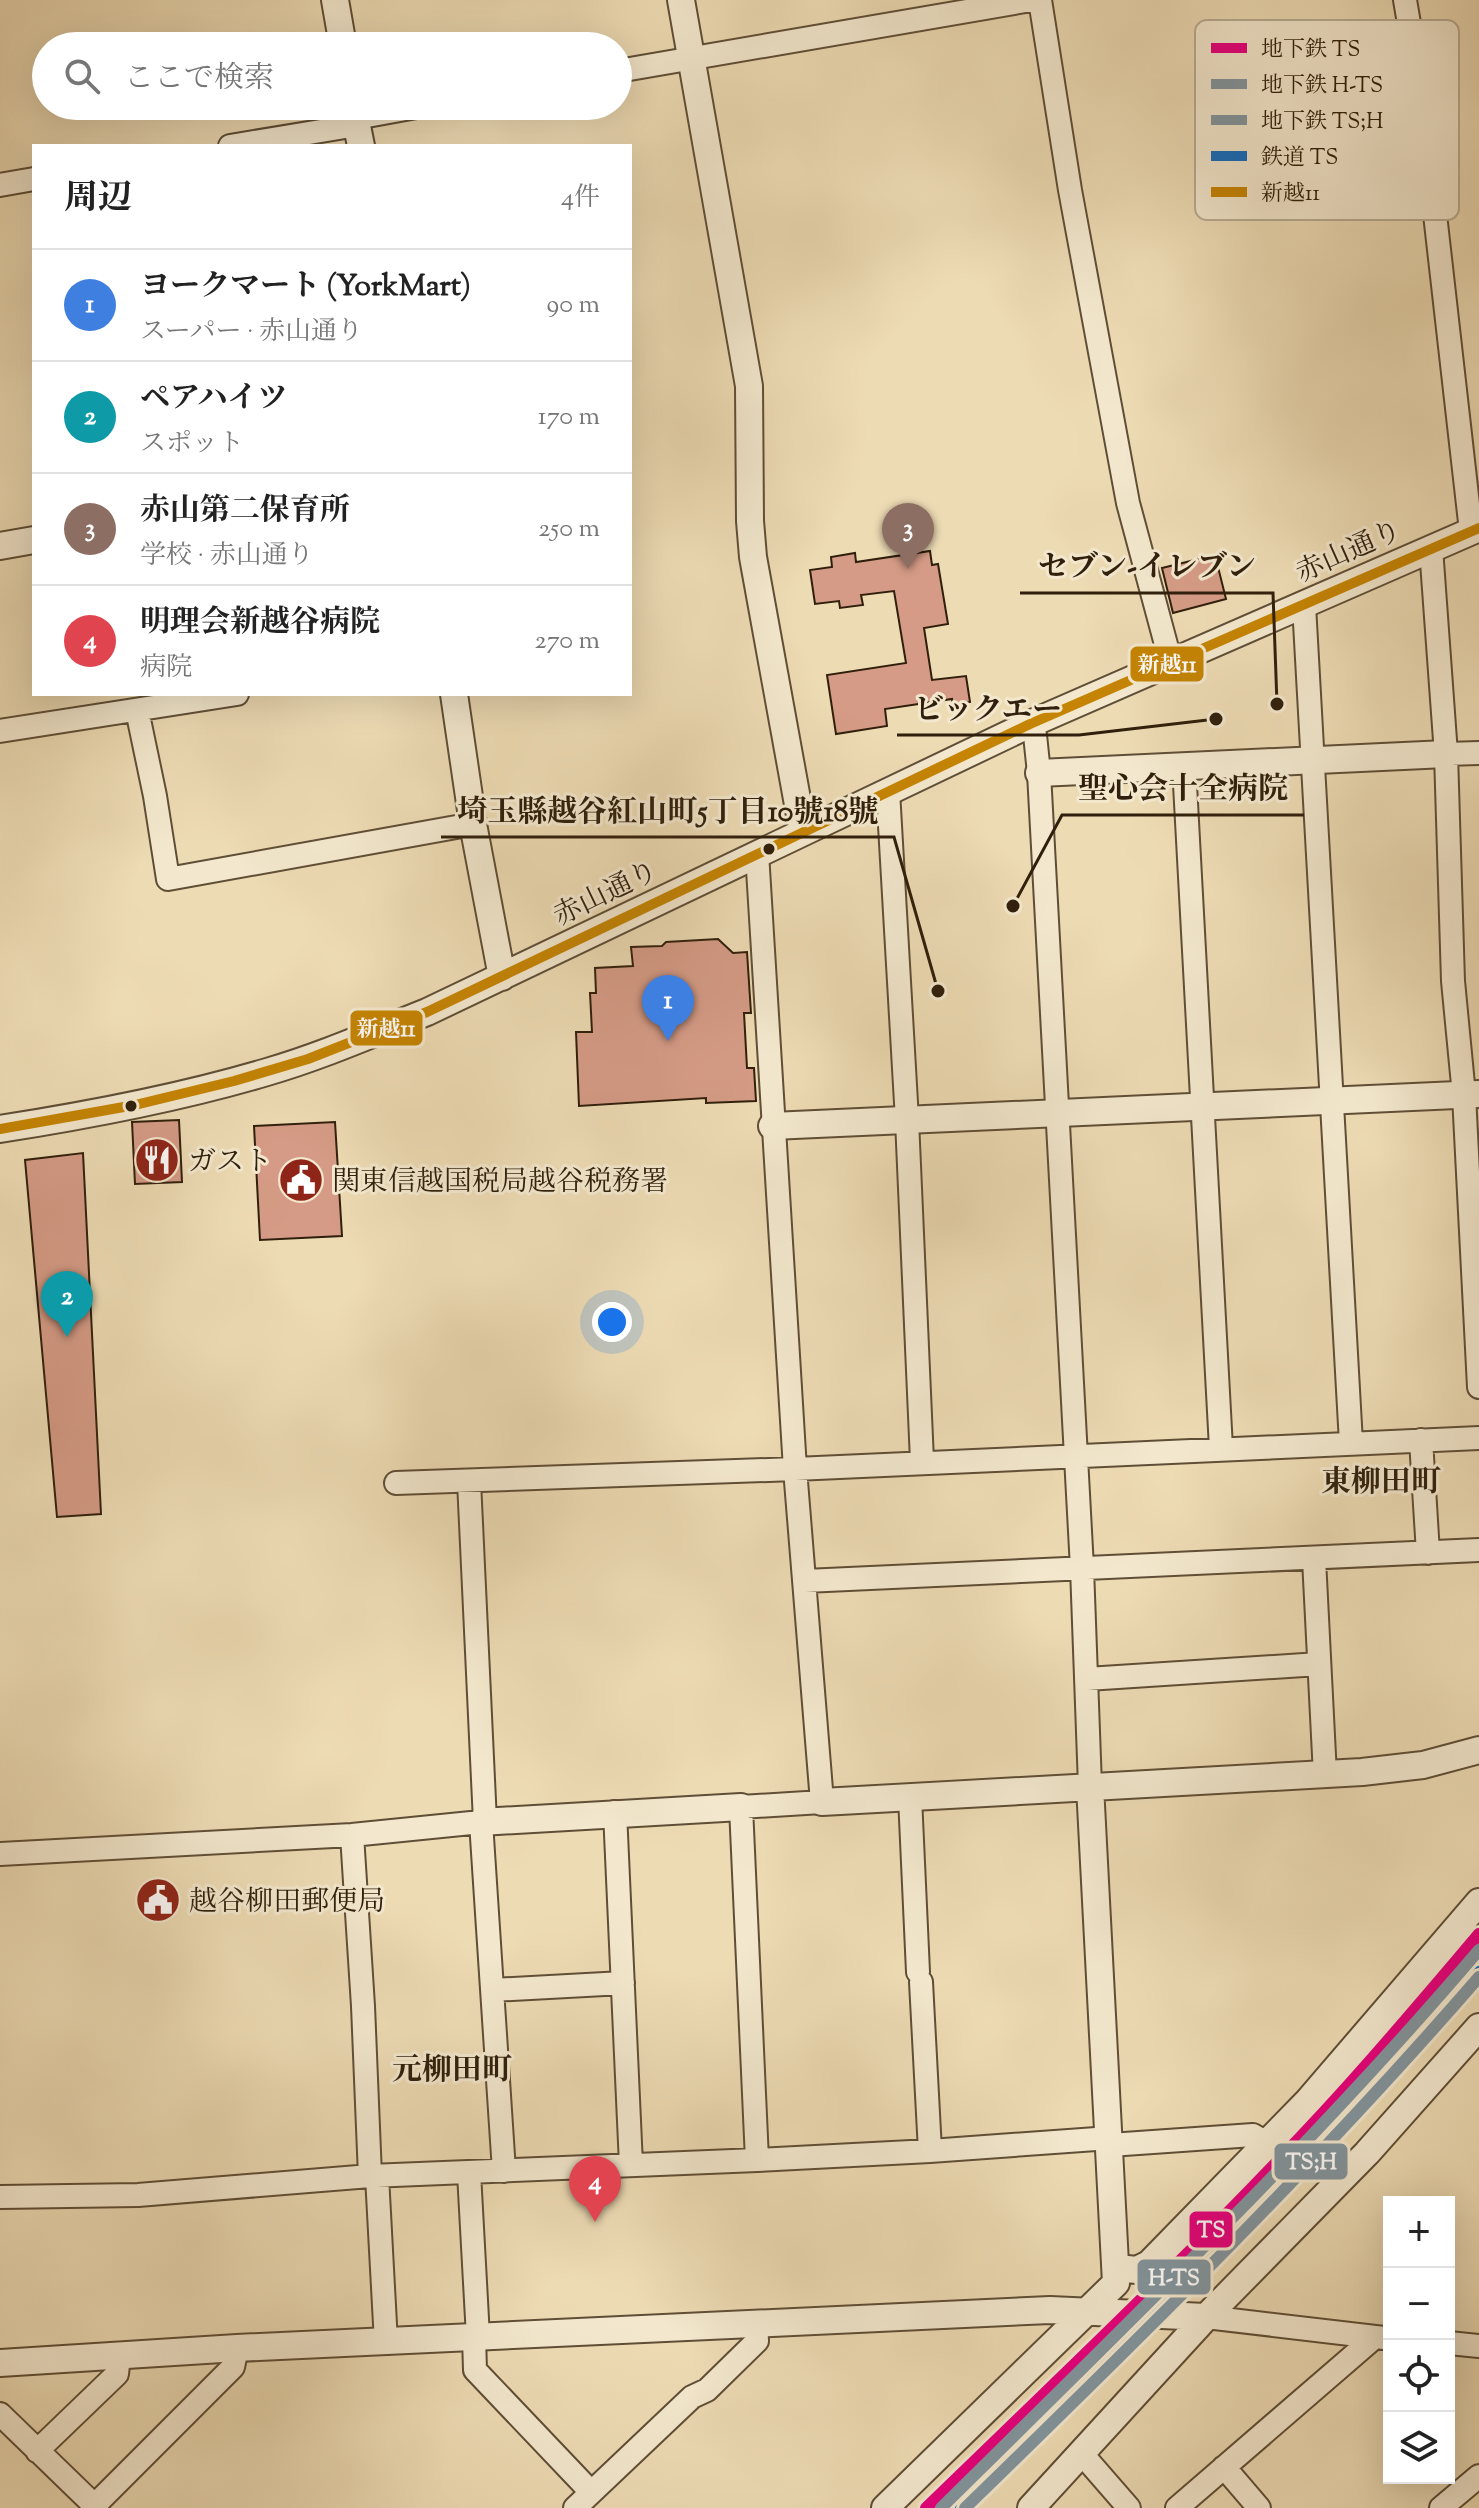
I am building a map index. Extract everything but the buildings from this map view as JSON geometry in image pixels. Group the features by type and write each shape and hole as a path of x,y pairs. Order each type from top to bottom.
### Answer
{"street":[{"path":"335,0 341,32"},
{"path":"681,0 749,386 753,557 803,832"},
{"path":"632,69 1031,0"},
{"path":"1040,0 1070,190 1128,503 1171,663"},
{"path":"1405,0 1408,20"},
{"path":"242,144 357,124"},
{"path":"0,185 32,179"},
{"path":"1437,220 1475,529"},
{"name":"赤山通り","path":"0,1129 97,1114 268,1072 331,1051 502,977 1030,724 1475,529"},
{"path":"0,546 32,540"},
{"path":"1431,548 1446,754 1453,981 1471,1094 1479,1387"},
{"path":"1304,605 1351,1443"},
{"path":"0,731 224,696"},
{"path":"454,696 473,824 502,977"},
{"path":"137,710 168,879 473,824"},
{"path":"896,2504 1116,2283 1082,1568 1039,773 1035,735 1030,724"},
{"path":"1039,773 1479,753"},
{"path":"1184,766 1221,1448"},
{"path":"888,791 922,1461"},
{"path":"757,853 795,1469 822,1802"},
{"path":"772,1126 1471,1094"},
{"path":"396,1483 795,1469 1479,1438"},
{"path":"1421,1440 1428,1553"},
{"path":"469,1481 483,1822 504,2171"},
{"path":"805,1581 1479,1550"},
{"path":"1314,1559 1325,1775"},
{"path":"1087,1679 1319,1664"},
{"path":"0,1854 352,1835 615,1812 1325,1775 1423,1765 1479,1750"},
{"path":"910,1797 930,2151"},
{"path":"741,1807 757,2160"},
{"path":"615,1812 631,2165"},
{"path":"352,1835 386,2343"},
{"path":"1117,2268 1137,2270 1149,2264 1308,2101 1479,1902"},
{"path":"493,1990 623,1983"},
{"path":"1031,2508 1206,2317 1367,2153 1479,2027"},
{"path":"0,2197 138,2195 374,2176 1253,2135 1267,2143"},
{"path":"469,2173 475,2370 583,2500 692,2397 707,2390 757,2341 756,2322"},
{"path":"0,2363 756,2322 1087,2311 1206,2317 1382,2338"},
{"path":"1177,2508 1382,2338"},
{"path":"1455,2344 1479,2346"},
{"path":"0,2414 96,2507 233,2367 237,2348"},
{"path":"37,2451 117,2374 119,2356"},
{"path":"1082,2454 1129,2508"},
{"path":"1224,2467 1259,2508"},
{"path":"1441,2508 1479,2476"}],"metro line":[{"name":"TS","path":"926,2508 1275,2164 1363,2069 1479,1934"},
{"name":"H-TS","path":"941,2508 1283,2165 1479,1950"},
{"name":"TS;H","path":"965,2508 1163,2314 1292,2182 1479,1977"}],"rail line":[{"name":"TS","path":"961,2508 1291,2179 1479,1972"}],"transit line":[{"name":"新越11","path":"0,1129 135,1105 234,1081 308,1059 427,1012 1030,724 1479,528"}],"place":[{"name":"赤山第二保育所","path":"908,569"},
{"name":"セブン-イレブン","path":"1277,704"},
{"name":"ビックエー","path":"1216,719"},
{"name":"聖心会十全病院","path":"1013,906"},
{"name":"埼玉縣越谷紅山町5丁目10號18號","path":"938,991"},
{"name":"ヨークマート (YorkMart)","path":"668,1041"},
{"name":"ガスト","path":"157,1160"},
{"name":"関東信越国税局越谷税務署","path":"301,1180"},
{"name":"ペアハイツ","path":"67,1337"},
{"name":"越谷柳田郵便局","path":"158,1900"},
{"name":"明理会新越谷病院","path":"595,2222"}],"district":[{"name":"東柳田町","path":"1381,1481"},
{"name":"元柳田町","path":"452,2069"}]}
